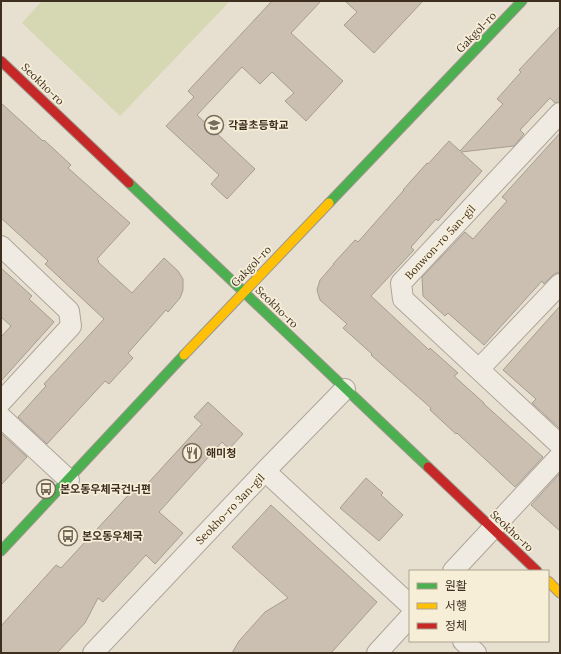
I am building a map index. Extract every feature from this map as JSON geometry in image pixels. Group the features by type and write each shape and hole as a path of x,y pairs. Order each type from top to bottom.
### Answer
{"main road":[{"name":"Gakgol-ro","path":"1,551 244,291 522,1"},
{"name":"Seokho-ro","path":"1,61 536,570"},
{"path":"549,582 560,593"}],"street":[{"name":"Bonwon-ro 5an-gil","path":"560,113 401,283 403,299 560,445"},
{"path":"1,246 69,311 71,326 1,402"},
{"path":"479,369 560,284"},
{"path":"265,471 345,389"},
{"path":"1,417 69,480"},
{"path":"454,570 560,456"},
{"name":"Seokho-ro 3an-gil","path":"93,653 265,471 409,604"},
{"path":"377,653 409,619"},
{"path":"464,642 476,653"}],"green space":[{"path":"42,1 230,1 120,116 22,23"}],"building":[{"path":"272,1 321,1 291,33 343,81 306,121 285,101 294,93 272,72 260,84 242,67 197,115 255,169 227,199 211,184 219,175 166,126 194,97 188,91"},
{"path":"345,1 423,1 374,53 344,25 357,12"},
{"path":"560,26 560,102 555,103 550,98 520,130 524,134 514,146 461,152 482,171 438,221 436,219 411,247 414,250 371,296 429,350 430,348 458,373 454,376 543,457 515,487 343,328 347,324 320,300 317,290 320,280 333,264 355,240 358,242 427,163 428,164 449,141 460,151 503,104 497,99 521,72 519,70"},
{"path":"1,103 71,165 68,168 130,223 97,259 99,261 98,262 132,293 164,258 178,271 183,279 183,290 180,298 168,312 166,310 128,353 133,358 109,384 105,381 47,444 18,417 46,386 44,384 104,319 45,264 48,261 1,218"},
{"path":"560,133 560,273 556,273 544,284 542,281 484,345 448,313 445,316 423,296 422,277 465,232 473,239 507,201 502,197"},
{"path":"1,268 32,296 29,299 54,322 1,381 1,337 11,326 1,317"},
{"path":"560,306 560,429 532,403 536,399 503,370"},
{"path":"208,402 243,434 229,449 222,442 159,512 183,533 155,564 146,555 103,602 98,598 85,623 57,653 1,653 1,626 56,565 61,568 134,489 139,493 202,424 194,417"},
{"path":"2,434 27,457 1,485 1,435"},
{"path":"560,473 560,531 531,505"},
{"path":"366,478 383,493 381,495 403,515 379,541 340,508"},
{"path":"271,505 377,602 331,653 232,653 239,641 265,612 288,598 232,547"}],"traffic: fast":[{"path":"329,203 522,1"},
{"path":"129,183 428,467"},
{"path":"1,551 184,355"}],"traffic: slow":[{"path":"184,355 329,203"},
{"path":"549,582 560,593"}],"traffic: jam":[{"path":"1,61 129,183"},
{"path":"428,467 536,570"}],"place":[{"name":"각골초등학교","path":"214,125"},
{"name":"해미청","path":"192,453"},
{"name":"본오동우체국건너편","path":"46,489"},
{"name":"본오동우체국","path":"68,536"}]}
